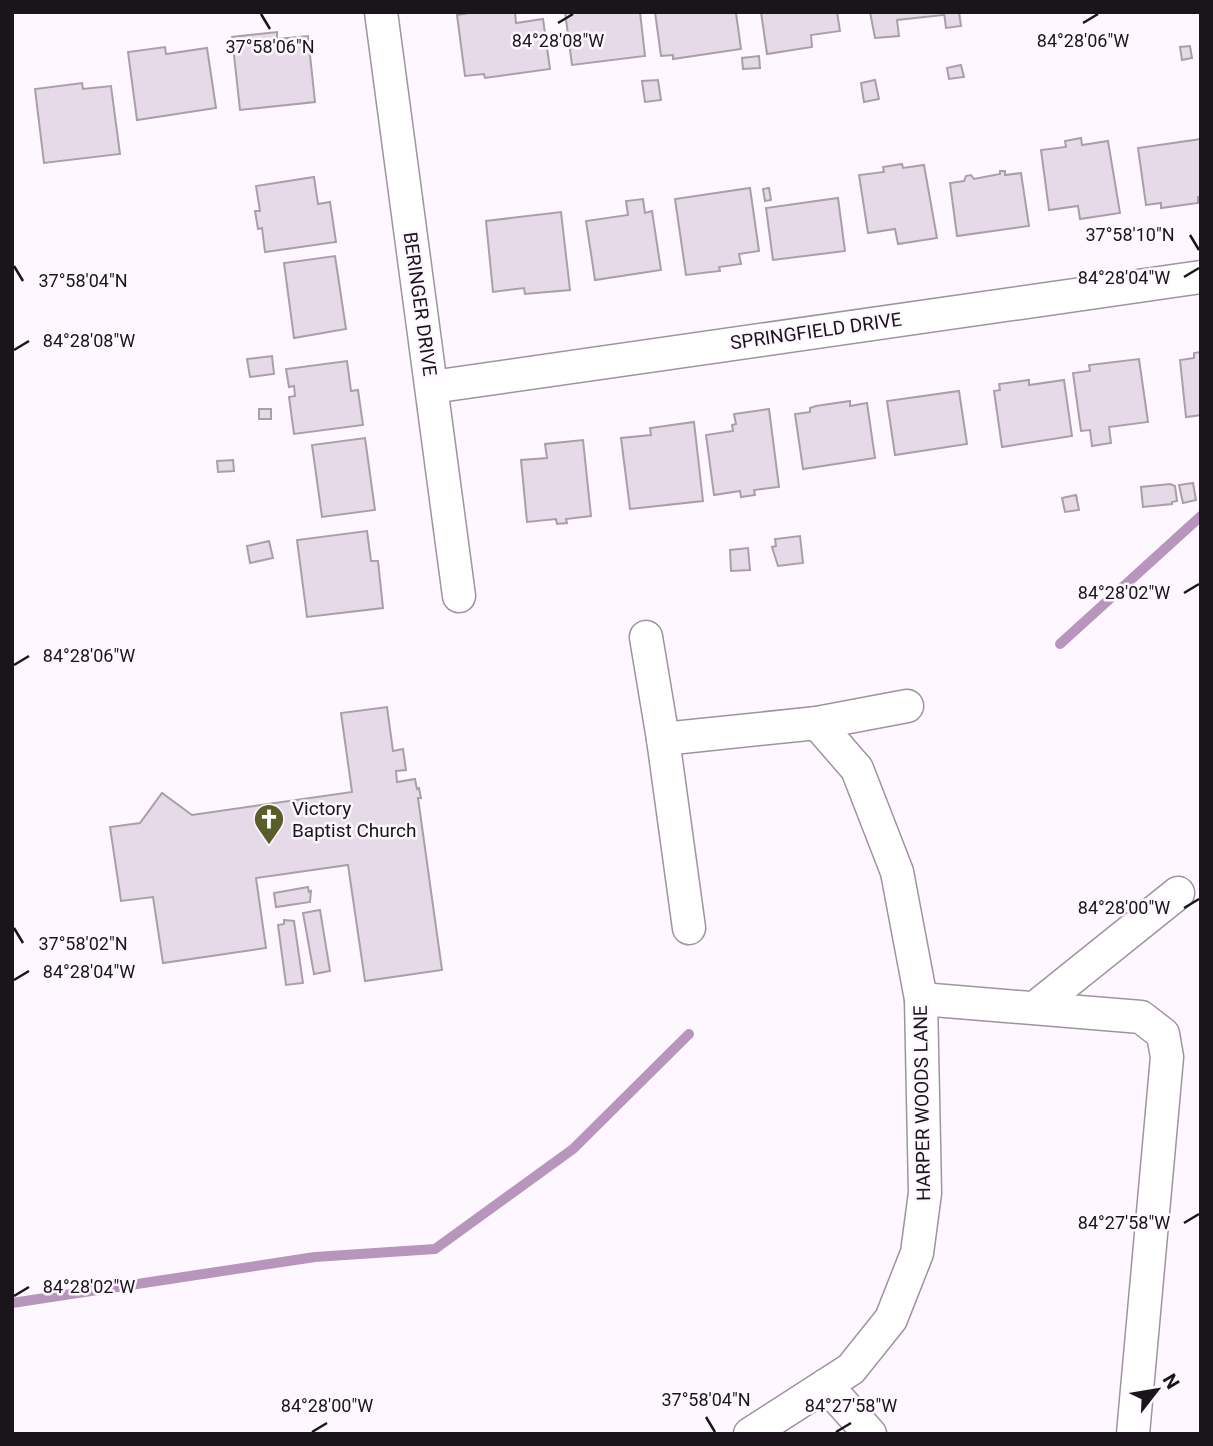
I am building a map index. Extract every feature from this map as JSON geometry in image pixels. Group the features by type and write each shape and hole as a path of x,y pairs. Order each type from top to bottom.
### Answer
{"street":[{"name":"BERINGER DRIVE","path":"381,12 459,596"},
{"name":"SPRINGFIELD DRIVE","path":"432,387 1201,277"},
{"path":"646,637 689,928"},
{"path":"663,739 817,723 907,706"},
{"name":"HARPER WOODS LANE","path":"750,1434 851,1369 891,1319 917,1253 925,1193 921,999 897,872 857,769 817,723"},
{"path":"1036,1007 1178,893"},
{"path":"921,999 1141,1017 1163,1034 1167,1057 1133,1434"},
{"path":"826,1385 870,1434"}],"building":[{"path":"515,12 516,23 543,19 550,69 485,78 484,74 465,76 457,15"},
{"path":"565,12 640,12 645,56 572,65"},
{"path":"655,12 741,12 736,13 741,49 673,59 673,55 661,56"},
{"path":"761,12 837,12 840,31 811,35 812,47 767,54"},
{"path":"870,12 943,12 944,15 897,20 899,36 875,38"},
{"path":"944,12 959,12 961,26 946,28"},
{"path":"277,32 277,39 308,36 315,102 240,110 232,37"},
{"path":"1190,46 1192,58 1182,60 1180,47"},
{"path":"165,47 166,54 207,48 216,108 137,120 128,52"},
{"path":"759,56 760,68 743,69 742,58"},
{"path":"961,65 964,77 949,79 947,68"},
{"path":"658,80 661,100 645,102 642,81"},
{"path":"875,80 879,99 864,102 861,83"},
{"path":"82,83 83,89 111,86 120,154 44,163 35,89"},
{"path":"1081,138 1082,145 1108,141 1120,213 1080,219 1078,206 1049,210 1041,150 1066,147 1065,141"},
{"path":"1201,139 1201,197 1198,197 1198,203 1161,208 1161,203 1146,205 1138,148"},
{"path":"902,164 903,168 924,165 937,238 898,244 895,229 868,233 859,175 884,172 883,167"},
{"path":"1000,171 1005,171 1005,175 1021,173 1029,226 957,236 950,183 964,181 966,176 971,175 974,179 1000,174"},
{"path":"314,177 318,204 330,202 336,242 265,252 262,228 258,229 255,211 260,211 256,186"},
{"path":"750,188 759,251 739,254 741,264 719,267 720,271 686,275 675,199"},
{"path":"769,188 771,200 765,201 763,189"},
{"path":"838,198 845,251 773,260 766,208"},
{"path":"643,199 645,213 652,211 661,270 595,280 586,221 628,215 626,201"},
{"path":"561,212 570,290 525,294 524,288 493,292 486,221"},
{"path":"335,256 346,329 294,338 284,263"},
{"path":"1201,352 1201,415 1186,417 1180,360 1194,358 1194,353"},
{"path":"272,356 274,374 250,377 247,359"},
{"path":"1139,359 1148,422 1109,427 1111,443 1092,446 1090,430 1081,431 1073,373 1090,371 1089,365"},
{"path":"347,361 351,391 358,390 363,425 294,434 289,397 295,396 294,386 289,387 286,369"},
{"path":"1029,380 1029,385 1064,380 1072,436 1002,447 994,391 1000,390 999,384"},
{"path":"959,391 967,444 895,455 887,401"},
{"path":"850,401 850,406 867,403 875,458 803,469 795,414 810,412 810,408 816,406"},
{"path":"259,409 271,409 271,419 259,419"},
{"path":"769,409 779,487 754,490 755,495 741,497 740,491 714,495 706,435 733,431 732,425 736,424 734,414"},
{"path":"694,422 703,501 630,509 621,438 651,435 650,428"},
{"path":"365,438 375,510 322,517 312,445"},
{"path":"583,440 591,516 566,519 567,523 557,524 556,519 527,522 521,460 547,458 545,444"},
{"path":"233,460 234,471 218,472 217,461"},
{"path":"1193,483 1196,500 1183,503 1179,485"},
{"path":"1170,484 1175,486 1177,501 1143,507 1141,487"},
{"path":"1076,495 1079,510 1065,512 1062,498"},
{"path":"367,531 371,561 378,561 383,608 307,617 297,540"},
{"path":"800,536 803,563 778,566 772,547 776,546 775,539"},
{"path":"269,541 273,558 250,563 247,546"},
{"path":"748,548 750,570 731,571 730,550"},
{"name":"Victory Baptist Church","path":"387,707 393,751 403,749 406,770 396,771 397,782 415,779 417,789 419,788 421,798 418,798 442,970 365,981 348,865 256,878 266,948 163,963 153,897 121,901 110,827 140,823 162,793 192,815 352,792 341,713"},
{"path":"308,887 309,892 311,891 310,902 276,907 274,893"},
{"path":"320,910 330,971 314,974 303,913"},
{"path":"284,920 294,921 303,983 286,985 278,925 284,924"}],"waterway":[{"path":"1060,644 1201,516"},
{"path":"12,1303 315,1257 435,1249 573,1149 689,1034"}],"place":[{"name":"Victory Baptist Church","path":"269,846"}]}
